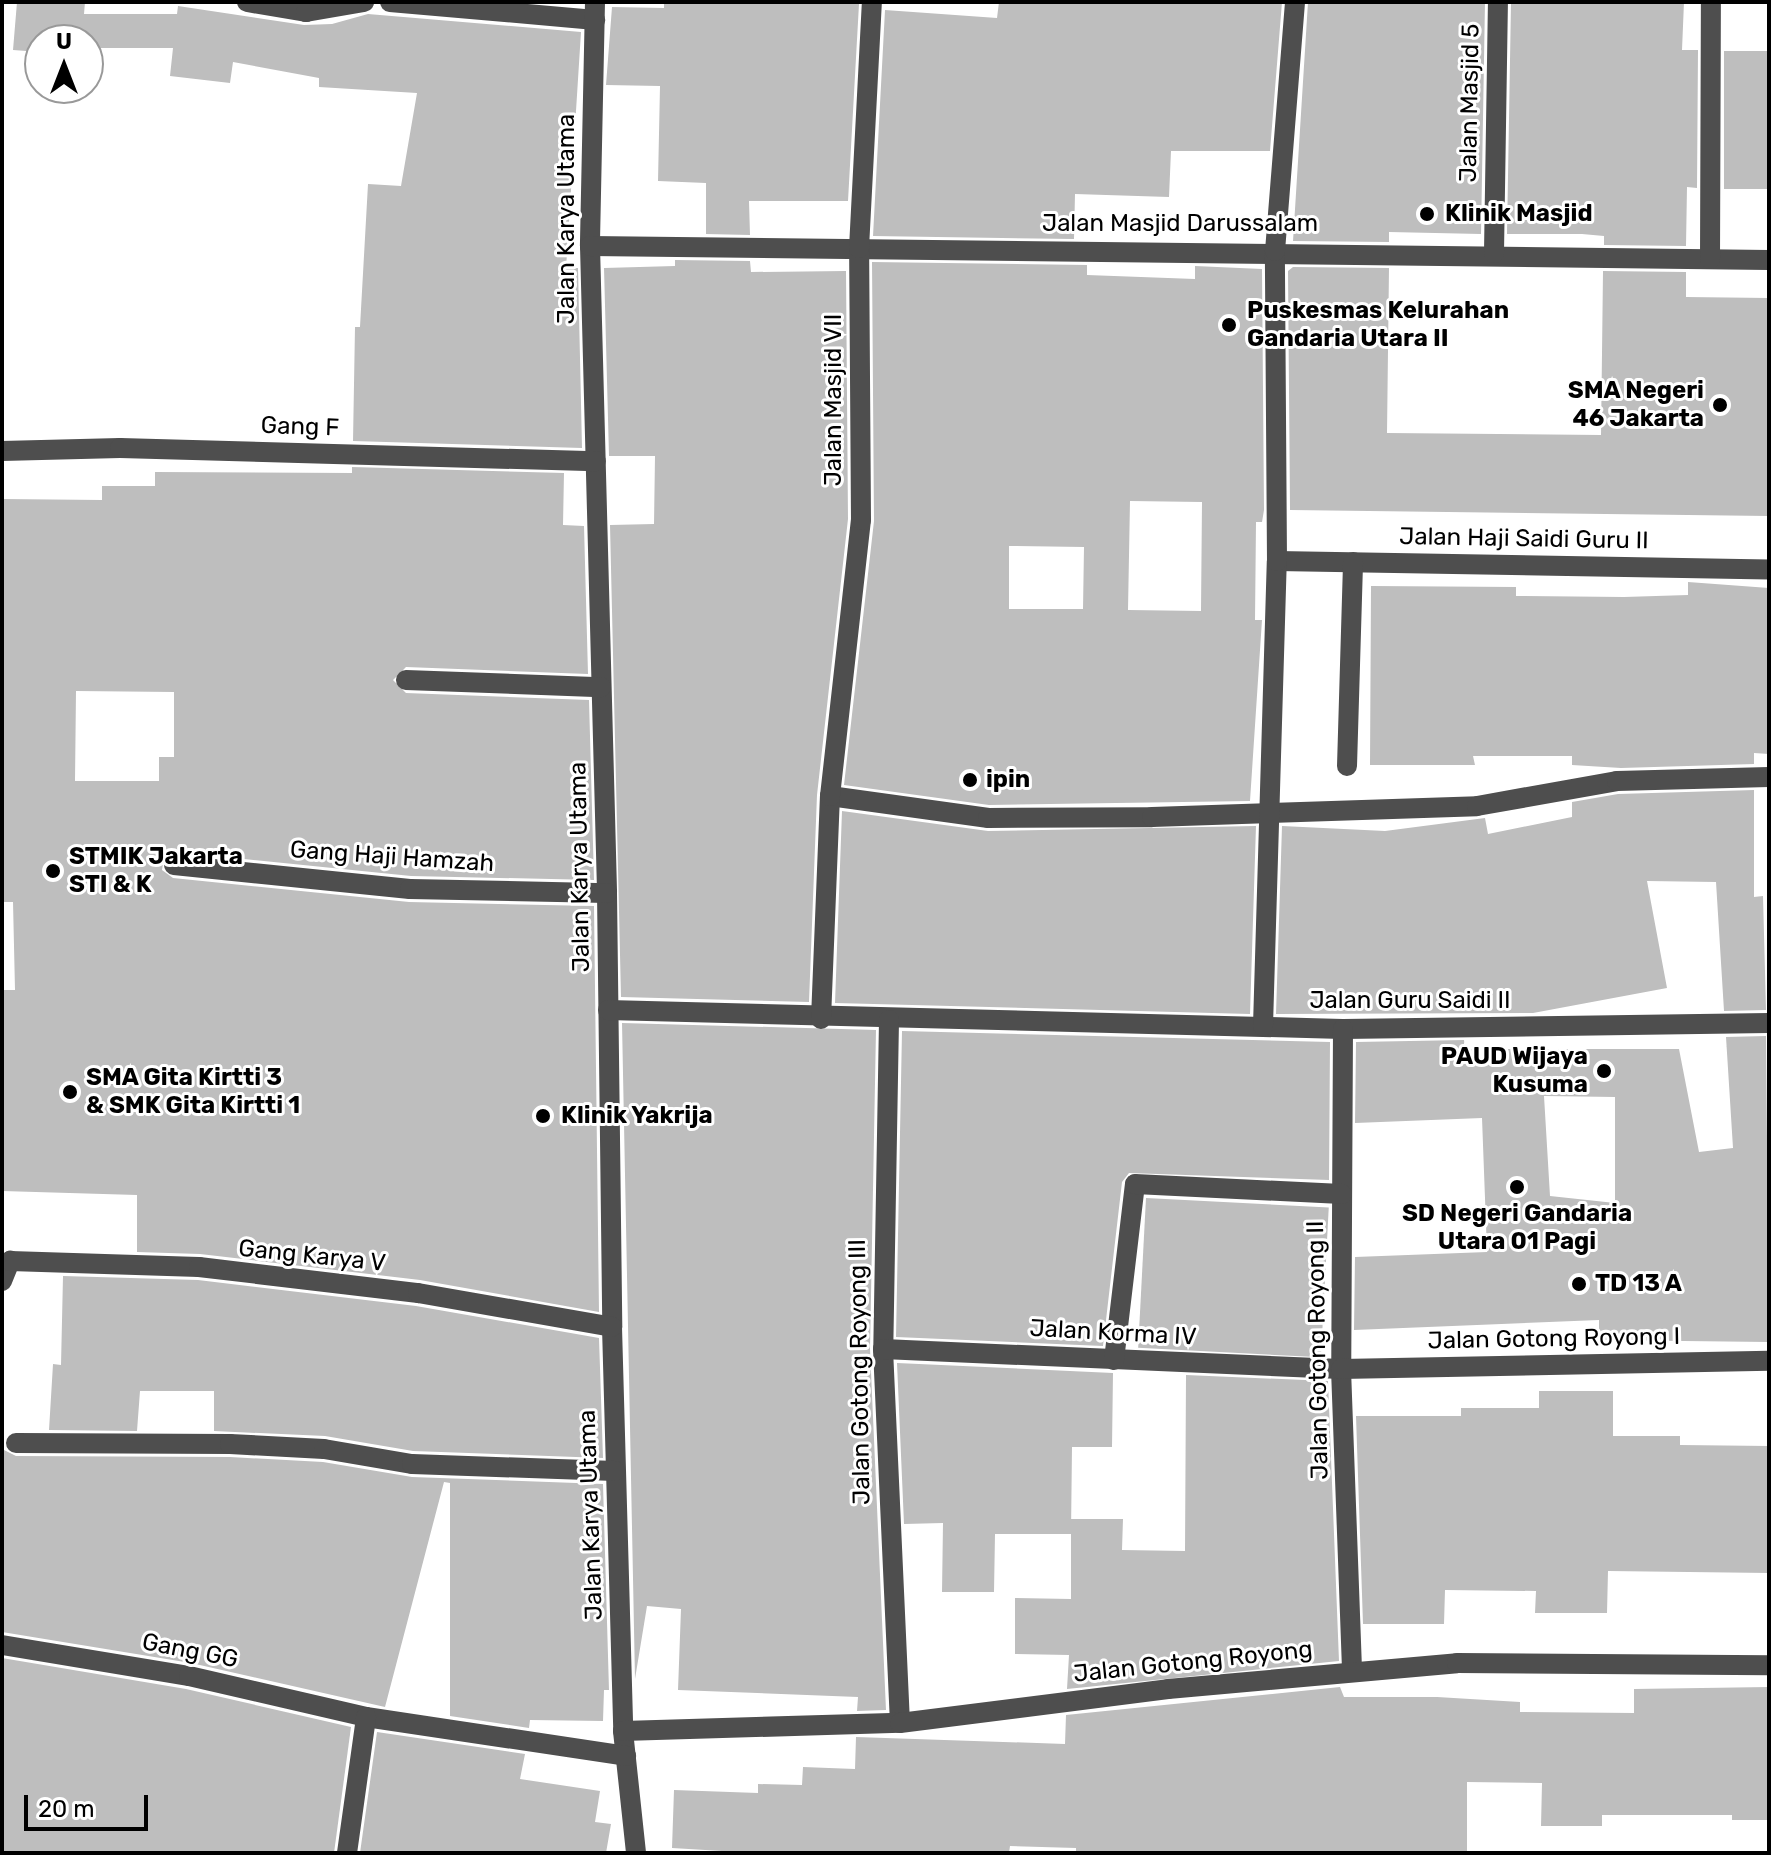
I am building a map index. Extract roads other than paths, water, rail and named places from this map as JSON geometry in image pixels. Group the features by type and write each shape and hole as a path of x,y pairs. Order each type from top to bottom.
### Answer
{"street":[{"path":"247,2 306,12 364,2"},
{"path":"390,2 595,11"},
{"name":"Jalan Masjid VII","path":"821,1019 830,796 861,520 859,248 872,2"},
{"path":"1263,1026 1277,561 1275,251 1295,2"},
{"name":"Jalan Masjid 5","path":"1494,253 1498,2"},
{"path":"1710,259 1711,2"},
{"name":"Jalan Karya Utama","path":"595,11 590,246 607,893 615,1471 623,1731 636,1853"},
{"name":"Jalan Masjid Darussalam","path":"590,246 1494,253 1769,260"},
{"name":"Gang F","path":"2,451 120,448 596,461"},
{"name":"Jalan Haji Saidi Guru II","path":"1277,561 1769,570"},
{"path":"1347,766 1353,562"},
{"path":"406,680 601,687"},
{"path":"830,796 988,818 1269,813 1477,806 1617,781 1769,777"},
{"name":"Gang Haji Hamzah","path":"174,865 410,889 607,893"},
{"name":"Jalan Guru Saidi II","path":"608,1010 821,1019 1343,1029 1769,1023"},
{"name":"Jalan Gotong Royong III","path":"889,1020 883,1349 900,1723"},
{"name":"Jalan Gotong Royong II","path":"1343,1029 1341,1369 1352,1671"},
{"path":"1114,1360 1135,1184 1342,1194"},
{"name":"Gang Karya V","path":"4,1273 199,1267 418,1293 612,1327"},
{"name":"Jalan Korma IV","path":"883,1349 1341,1369"},
{"name":"Jalan Gotong Royong I","path":"1341,1369 1769,1361"},
{"path":"16,1443 230,1444 324,1449 412,1464 615,1471"},
{"name":"Gang GG","path":"2,1645 189,1676 366,1717 626,1756"},
{"name":"Jalan Gotong Royong","path":"623,1731 900,1723 1352,1671 1457,1663 1769,1665"},
{"path":"347,1853 366,1717"}],"place":[{"name":"Klinik Masjid","path":"1427,214"},
{"name":"Puskesmas Kelurahan Gandaria Utara II","path":"1229,325"},
{"name":"SMA Negeri 46 Jakarta","path":"1720,405"},
{"name":"ipin","path":"970,780"},
{"name":"STMIK Jakarta STI & K","path":"53,871"},
{"name":"PAUD Wijaya Kusuma","path":"1604,1071"},
{"name":"SMA Gita Kirtti 3 & SMK Gita Kirtti 1","path":"70,1092"},
{"name":"Klinik Yakrija","path":"543,1116"},
{"name":"SD Negeri Gandaria Utara 01 Pagi","path":"1517,1187"},
{"name":"TD 13 A","path":"1579,1284"}]}
